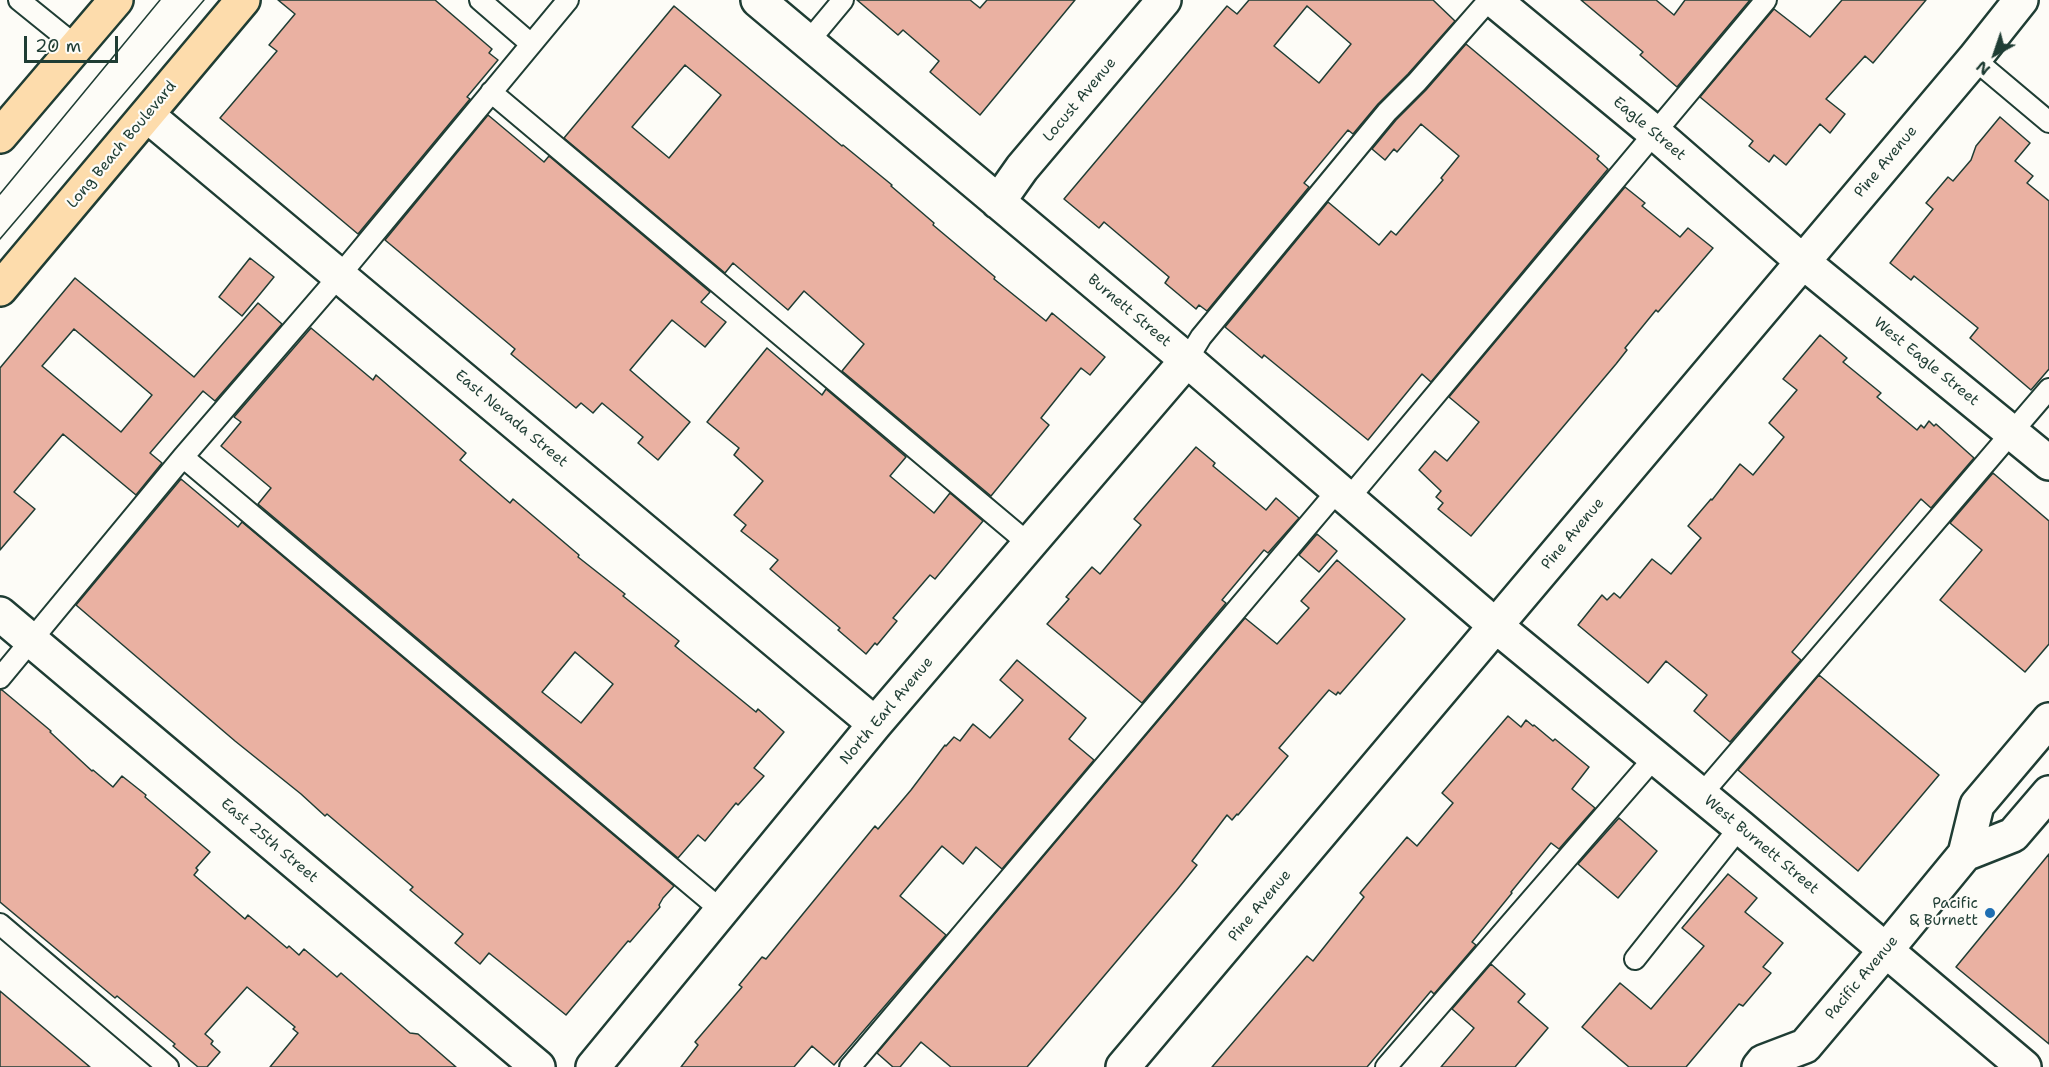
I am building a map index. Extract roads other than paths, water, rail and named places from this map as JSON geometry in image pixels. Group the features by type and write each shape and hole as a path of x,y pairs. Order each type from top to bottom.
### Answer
{"main road":[{"name":"Long Beach Boulevard","path":"0,289 243,0"},
{"path":"2,129 76,46 107,3"}],"street":[{"name":"Burnett Street","path":"758,0 1187,360 1496,626"},
{"name":"Locust Avenue","path":"998,202 1022,168 1164,0"},
{"name":"Eagle Street","path":"1494,0 1803,261"},
{"name":"Pine Avenue","path":"1123,1067 1974,59 2021,0"},
{"name":"East Nevada Street","path":"147,115 875,724"},
{"name":"West Eagle Street","path":"1803,261 2049,463"},
{"name":"North Earl Avenue","path":"593,1067 875,724 1187,360"},
{"name":"East 25th Street","path":"0,614 538,1067"},
{"name":"West Burnett Street","path":"1496,626 1740,827 2024,1067"},
{"name":"Pacific Avenue","path":"1759,1067 1763,1062 1803,1056 1965,854 1977,805 2049,720"},
{"name":"Pacific Avenue","path":"1965,854 2013,835 2049,793"}],"lane":[{"path":"19,0 76,46"},
{"path":"480,0 531,44"},
{"path":"0,678 568,0"},
{"path":"808,42 843,0"},
{"path":"1187,360 1201,337 1387,112 1417,82 1489,0"},
{"path":"850,1067 1766,0"},
{"path":"1974,59 2049,122"},
{"path":"491,92 1029,544"},
{"path":"1701,795 2049,388"},
{"path":"183,457 721,910"},
{"path":"1386,1067 1655,757"},
{"path":"1635,959 1740,827"},
{"path":"0,924 168,1067"}],"tram line":[{"path":"0,194 160,0"},
{"path":"0,239 204,0"}],"place":[{"name":"Pacific & Burnett","path":"1990,913"}]}
